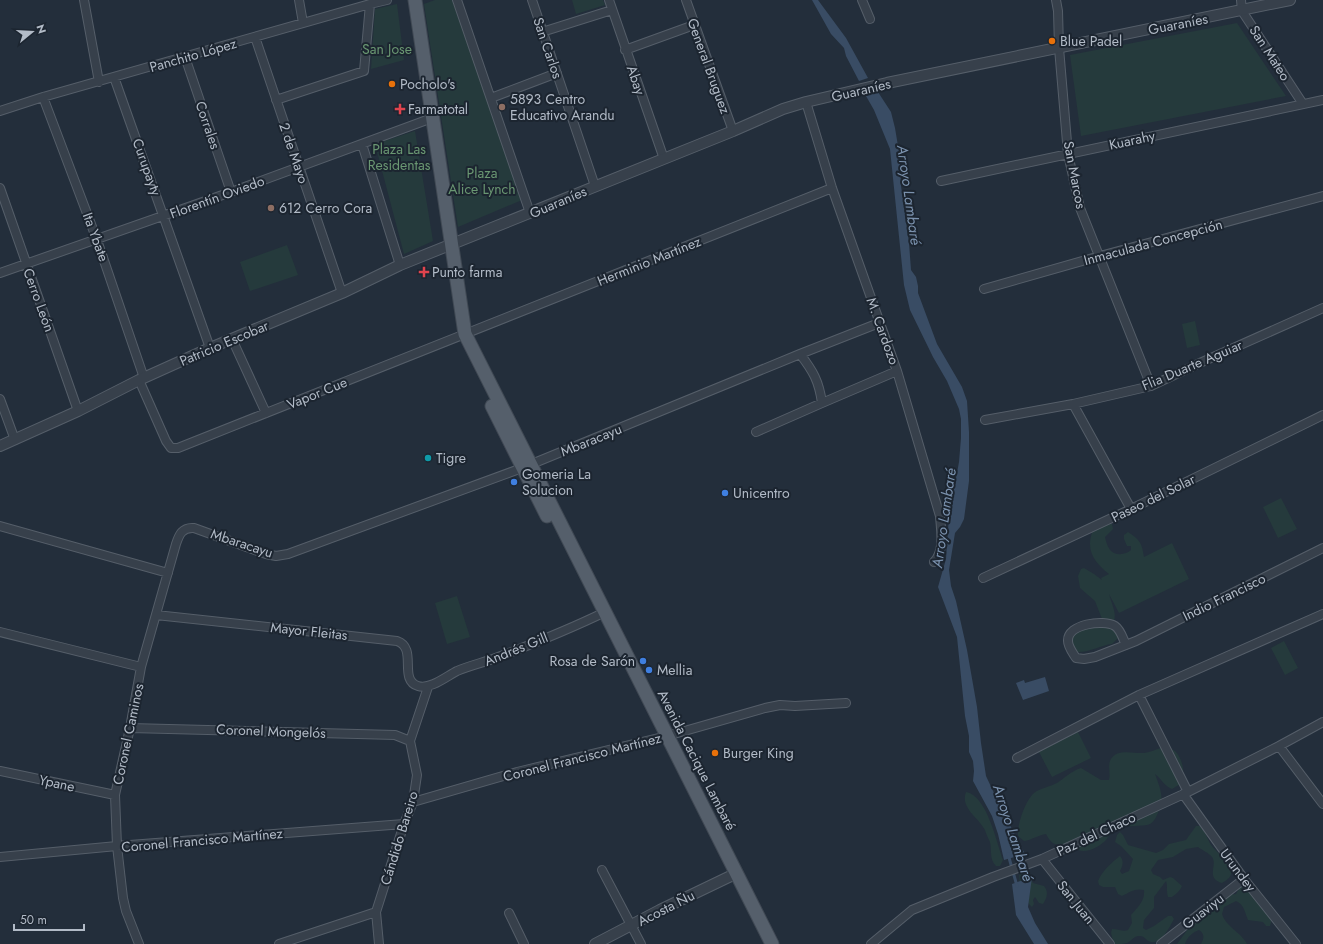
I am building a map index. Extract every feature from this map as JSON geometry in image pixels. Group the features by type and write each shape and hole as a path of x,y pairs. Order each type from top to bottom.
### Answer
{"main road":[{"name":"Avenida Cacique Lambaré","path":"406,0 428,119 462,336 733,875 772,944"},
{"name":"Avenida Cacique Lambaré","path":"415,0 428,119"},
{"name":"Avenida Cacique Lambaré","path":"733,875 763,944"}],"street":[{"path":"84,0 99,82"},
{"path":"300,0 303,23"},
{"name":"Panchito López","path":"0,111 43,97 387,0"},
{"path":"457,0 530,213"},
{"name":"San Carlos","path":"532,0 594,186"},
{"name":"Abay","path":"609,0 625,50 664,159"},
{"name":"General Bruguez","path":"686,0 733,131"},
{"path":"862,0 870,19"},
{"name":"San Marcos","path":"1056,0 1068,154 1080,208 1151,386"},
{"name":"San Mateo","path":"1240,0 1242,11 1303,104"},
{"name":"Guaraníes","path":"447,246 806,102 1290,0"},
{"path":"276,100 364,70 370,4"},
{"path":"542,32 612,10"},
{"path":"625,50 694,25"},
{"name":"2 de Mayo","path":"255,37 342,293"},
{"name":"Corrales","path":"185,57 231,192"},
{"path":"491,98 557,73"},
{"name":"Curupayty","path":"114,77 210,348"},
{"name":"Ita Ybate","path":"43,97 97,240 142,379 169,446"},
{"name":"Kuarahy","path":"941,181 1323,100"},
{"name":"M. Cardozo","path":"806,102 832,188 897,371 940,516 942,534 940,550 939,557 934,562"},
{"name":"Florentín Oviedo","path":"0,273 231,192 428,119"},
{"path":"362,144 400,265"},
{"name":"Cerro León","path":"0,188 78,411"},
{"name":"Herminio Martínez","path":"462,336 832,188"},
{"name":"Inmaculada Concepción","path":"984,289 1323,196"},
{"name":"Patricio Escobar","path":"0,446 78,411 142,379 210,348 342,293 400,265 447,246"},
{"name":"Flia Duarte Aguiar","path":"985,420 1072,404 1151,386 1323,309"},
{"name":"Mbaracayu","path":"186,528 194,528 266,554 276,556 288,554 527,466 879,323"},
{"name":"Vapor Cue","path":"169,446 171,448 178,448 462,336"},
{"path":"232,339 266,413"},
{"path":"800,354 812,369 820,388 822,403"},
{"path":"756,432 897,371"},
{"path":"0,399 15,440"},
{"path":"1072,404 1131,509"},
{"name":"Paseo del Solar","path":"983,578 1131,509 1323,415"},
{"path":"0,526 168,573"},
{"name":"Coronel Caminos","path":"139,944 126,912 123,898 117,846 115,795 130,728 141,667 180,534 186,528"},
{"name":"Indio Francisco","path":"1126,645 1122,634 1116,626 1099,622 1087,624 1072,631 1069,635 1068,642 1076,658 1096,658 1126,645 1323,548"},
{"name":"Andrés Gill","path":"428,686 457,671 501,656 601,614"},
{"path":"1017,758 1139,695 1323,614"},
{"name":"Mayor Fleitas","path":"156,615 397,641 403,644 407,651 408,670 412,681 417,686 428,686"},
{"path":"0,632 141,667"},
{"name":"Cándido Bareiro","path":"379,944 376,912 404,824 413,802 416,775 410,741 428,686"},
{"name":"Urundey","path":"1139,695 1185,793 1244,879 1296,944"},
{"name":"Coronel Francisco Martínez","path":"413,802 517,772 663,737 780,705 795,706 846,704"},
{"name":"Paz del Chaco","path":"871,944 912,910 1039,860 1185,793 1279,746 1323,722"},
{"name":"Coronel Mongelós","path":"130,728 395,735 410,741"},
{"path":"1279,746 1323,804"},
{"name":"Ypane","path":"0,771 115,795"},
{"name":"Coronel Francisco Martínez","path":"0,857 117,846 404,824"},
{"name":"San Juan","path":"1039,860 1110,944"},
{"path":"602,870 641,944"},
{"name":"Acosta Ñu","path":"595,944 660,910 733,875"},
{"name":"Guaviyu","path":"1161,944 1244,879"},
{"path":"279,944 376,912"},
{"path":"509,913 524,944"}],"green space":[{"name":"Plaza Alice Lynch","path":"435,0 452,0 522,200 458,227 424,4"},
{"path":"572,0 603,0 605,5 576,14"},
{"name":"San Jose","path":"397,4 404,60 371,69 375,9"},
{"path":"1237,23 1286,96 1081,136 1070,55"},
{"name":"Plaza Las Residentas","path":"415,131 433,241 404,254 375,144"},
{"path":"287,245 298,275 250,291 240,262"},
{"path":"1195,321 1200,345 1187,348 1182,324"},
{"path":"1281,498 1297,529 1278,538 1263,507"},
{"path":"1107,524 1112,524 1113,529 1105,537 1107,545 1112,552 1123,554 1131,550 1131,546 1127,546 1124,539 1124,535 1128,532 1140,542 1144,557 1172,543 1189,579 1119,613 1109,594 1115,616 1113,623 1118,638 1112,644 1077,652 1071,646 1071,634 1082,628 1097,628 1104,624 1095,601 1080,588 1078,576 1081,569 1084,568 1102,580 1101,578 1109,574 1095,560 1092,555 1090,544 1093,530"},
{"path":"457,596 470,637 447,644 435,603"},
{"path":"1284,641 1298,668 1285,675 1271,648"},
{"path":"1078,732 1091,758 1052,777 1039,752"},
{"path":"1166,747 1178,754 1183,766 1183,779 1182,783 1172,789 1155,774 1161,794 1161,804 1156,817 1150,824 1143,826 1121,827 1112,833 1100,845 1094,849 1086,851 1078,850 1071,845 1054,844 1046,834 1024,841 1018,836 1022,813 1036,791 1057,783 1077,769 1081,768 1101,780 1109,780 1109,764 1111,759 1117,754 1126,752 1144,753"},
{"path":"966,792 973,795 980,802 990,821 1003,860 1000,866 996,866 992,860 990,842 985,830 965,803"},
{"path":"1196,826 1200,826 1205,832 1211,845 1228,864 1231,869 1231,874 1222,883 1217,881 1213,875 1214,864 1212,857 1198,847 1186,849 1173,857 1158,860 1151,870 1153,874 1163,880 1170,877 1173,878 1182,886 1175,895 1168,897 1166,881 1154,897 1154,908 1144,920 1143,928 1146,930 1168,916 1172,916 1174,919 1165,934 1155,942 1151,942 1142,936 1138,936 1127,943 1115,944 1111,933 1112,929 1124,931 1128,930 1132,923 1131,915 1140,904 1144,894 1144,890 1138,890 1122,896 1118,894 1115,887 1103,887 1099,885 1098,881 1102,874 1120,856 1123,863 1120,871 1122,874 1129,871 1133,859 1121,846 1115,842 1117,835 1120,832 1128,845 1156,853 1163,850 1169,844 1186,840"},
{"path":"1020,872 1027,873 1033,883 1044,886 1047,890 1046,900 1043,904 1039,903 1035,897 1032,907 1029,904 1020,884"},
{"path":"1244,885 1272,919 1270,926 1266,926 1263,922 1248,920 1243,906 1236,901 1224,907 1222,914 1224,919 1247,944 1201,944 1203,936 1199,930 1190,935 1185,944 1177,944 1194,919 1212,912 1219,901 1228,895 1236,894 1240,887"}],"water":[{"path":"812,0 818,0 846,38 868,78 859,81 846,56 844,48 831,34"},
{"path":"878,92 891,112 895,128 900,158 901,186 909,243 911,270 916,277 918,293 937,344 962,387 967,401 969,432 969,481 964,519 955,533 949,570 951,586 956,601 967,650 977,707 986,776 1025,854 1004,860 992,816 973,781 973,761 969,752 969,736 965,716 957,637 938,587 946,559 949,516 959,462 961,419 959,409 947,381 933,357 910,310 904,285 890,149 874,110 866,96"},
{"path":"1045,677 1049,691 1023,700 1016,683 1024,680 1025,683"},
{"path":"1032,877 1028,907 1035,923 1048,944 1034,944 1016,915 1012,884"}],"waterway":[{"name":"Arroyo Lambaré","path":"1008,854 1017,886"}],"place":[{"name":"Blue Padel","path":"1052,41"},
{"name":"Pocholo's","path":"392,84"},
{"name":"5893 Centro Educativo Arandu","path":"502,107"},
{"name":"Farmatotal","path":"400,109"},
{"name":"612 Cerro Cora","path":"271,208"},
{"name":"Punto farma","path":"424,272"},
{"name":"Tigre","path":"428,458"},
{"name":"Gomeria La Solucion","path":"514,482"},
{"name":"Unicentro","path":"725,493"},
{"name":"Rosa de Sarón","path":"643,661"},
{"name":"Mellia","path":"649,670"},
{"name":"Burger King","path":"715,753"}]}
